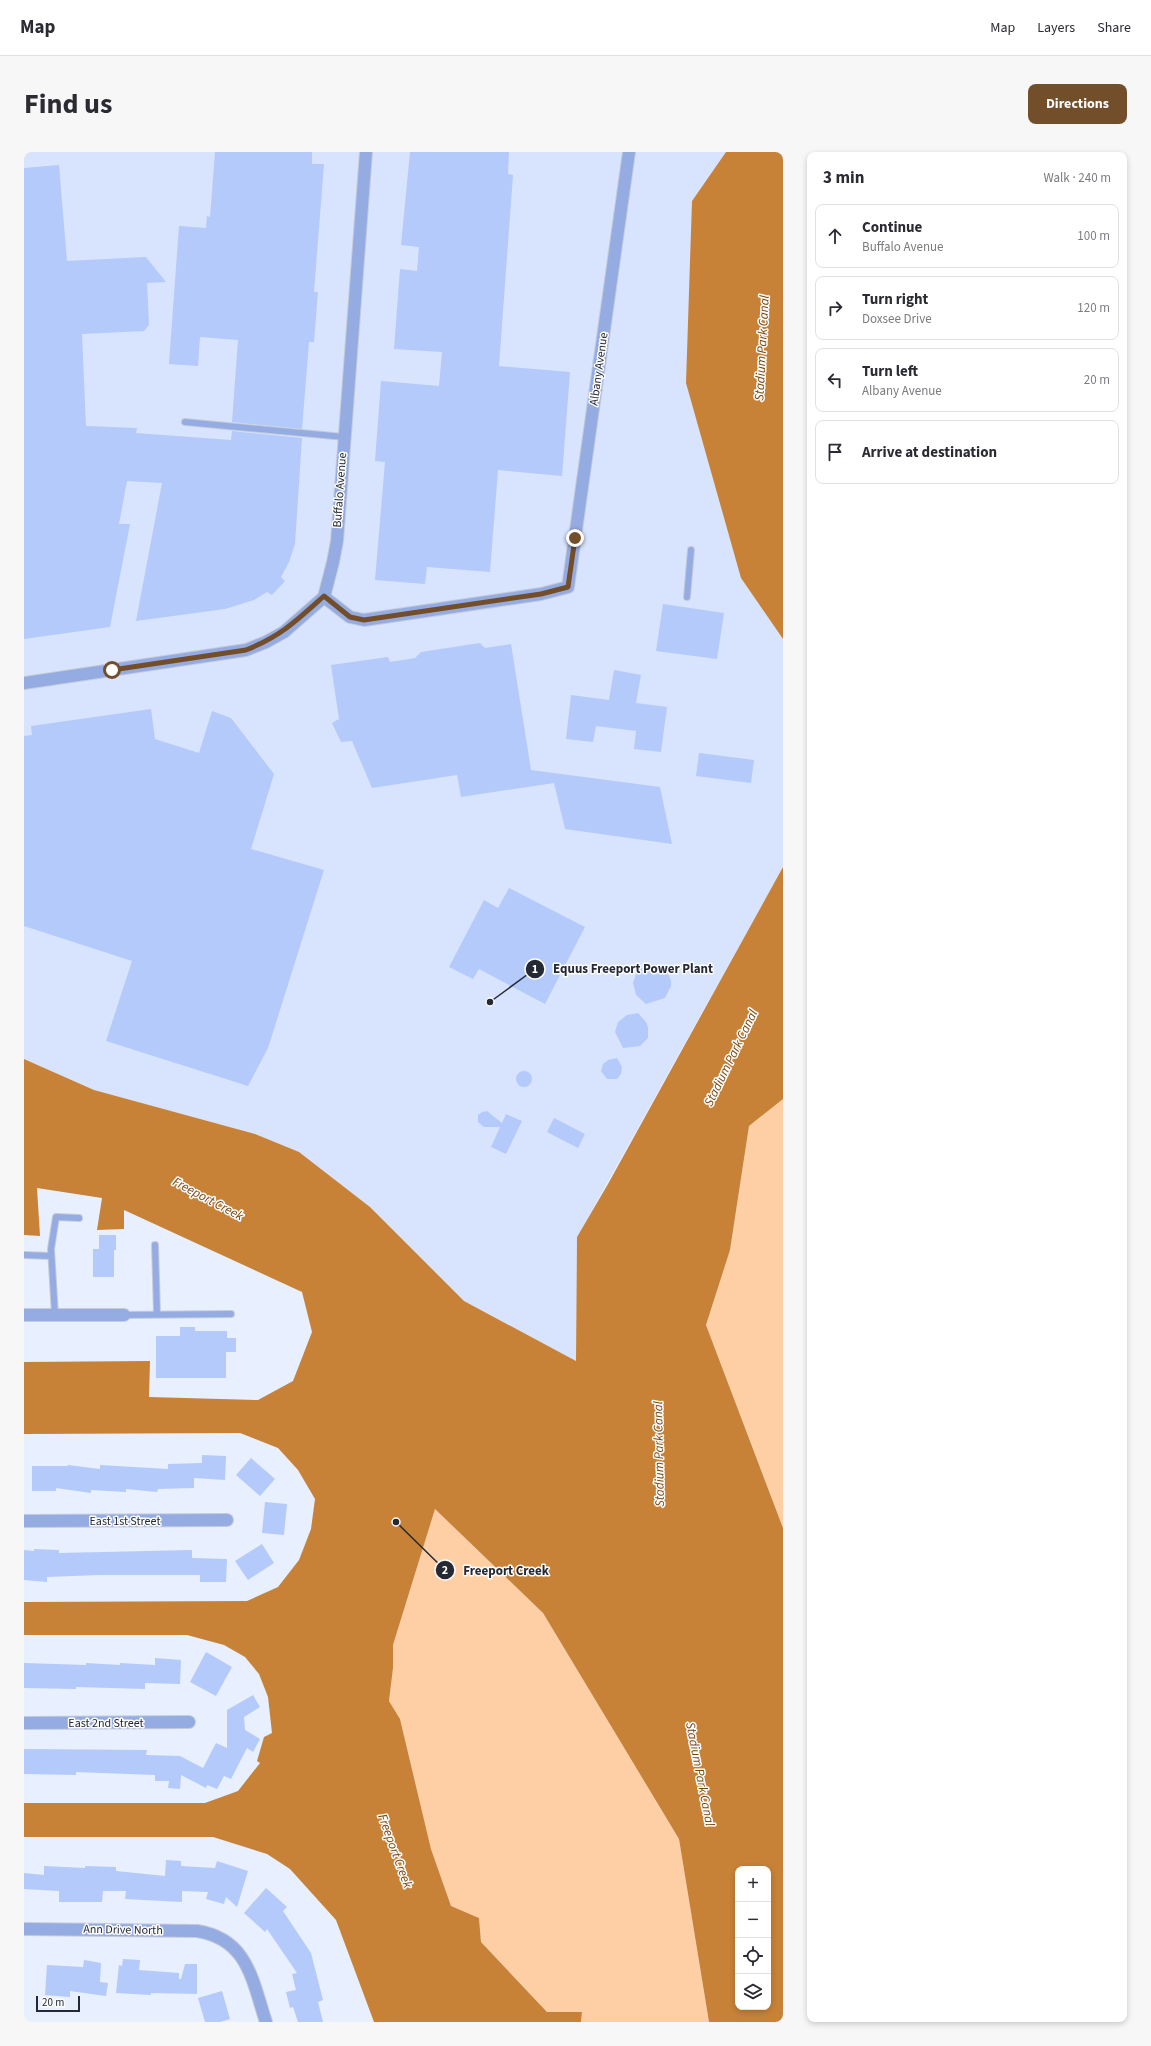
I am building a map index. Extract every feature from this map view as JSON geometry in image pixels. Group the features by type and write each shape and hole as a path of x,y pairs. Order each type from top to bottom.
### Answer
{"street":[{"name":"Buffalo Avenue","path":"324,596 333,562 336,540 366,152"},
{"name":"Albany Avenue","path":"324,596 350,617 364,620 541,594 568,587 629,152"},
{"path":"24,683 246,650 266,642 284,632 324,596"},
{"path":"24,1315 124,1315"},
{"name":"East 1st Street","path":"24,1521 227,1520"},
{"name":"East 2nd Street","path":"24,1723 189,1722"},
{"name":"Ann Drive North","path":"24,1929 197,1931 212,1934 222,1938 239,1952 250,1972 266,2022"}],"lane":[{"path":"185,422 344,437"},
{"path":"686,597 691,550"},
{"path":"56,1315 51,1256 56,1217 79,1218"},
{"path":"155,1245 157,1314"},
{"path":"24,1255 51,1256"},
{"path":"124,1315 232,1314"}],"shaded area":[{"path":"24,152 726,152 692,201 741,578 783,639 783,867 577,1237 576,1361 464,1301 370,1207 299,1152 94,1090 24,1059"},
{"path":"783,1099 783,1528 706,1325 730,1250 749,1126"},
{"path":"435,1509 543,1613 679,1839 709,2022 581,2022 582,2012 547,2012 481,1942 479,1918 451,1906 431,1849 400,1719 389,1701 393,1668 393,1645"}],"water":[{"name":"Stadium Park Canal","path":"726,152 783,152 783,639 741,578 686,383 692,201"},
{"name":"Stadium Park Canal","path":"783,867 783,1099 749,1126 730,1250 706,1325 783,1528 783,2022 709,2022 679,1839 543,1613 435,1509 393,1645 393,1668 389,1701 400,1719 431,1849 451,1906 479,1918 481,1942 547,2012 582,2012 581,2022 374,2022 336,1920 290,1869 267,1854 213,1837 24,1837 24,1803 205,1803 238,1791 260,1763 257,1761 264,1737 272,1733 268,1697 259,1674 245,1657 224,1645 187,1635 24,1635 24,1602 247,1601 278,1587 299,1560 311,1529 315,1499 298,1470 278,1448 240,1433 24,1434 24,1362 150,1361 149,1397 258,1400 293,1381 312,1332 302,1292 124,1210 124,1229 97,1230 102,1198 37,1188 40,1236 24,1235 24,1059 94,1090 255,1134 299,1152 370,1207 464,1301 576,1361 577,1237 608,1184"}],"building":[{"path":"215,152 312,152 312,164 324,164 314,292 318,292 314,342 309,342 302,429 232,422 238,340 200,337 198,366 169,364 179,226 206,228 207,216 210,217"},
{"path":"410,152 509,152 508,174 513,175 499,366 570,372 562,476 498,470 490,572 427,567 425,584 375,580 385,462 375,461 381,381 439,386 442,352 394,349 400,269 417,271 419,247 401,245"},
{"path":"59,165 67,261 146,257 166,282 147,283 149,325 144,331 82,334 86,426 137,428 136,433 231,440 232,431 302,438 295,544 289,562 281,577 285,581 272,595 267,592 254,600 225,609 136,621 162,483 127,481 119,524 130,524 110,627 24,639 24,168"},
{"path":"663,604 724,613 717,659 656,651"},
{"path":"480,643 485,648 511,644 531,770 660,787 672,844 565,829 554,783 461,797 457,775 372,788 352,741 341,742 332,723 339,719 331,665 388,657 390,662 415,658 421,652"},
{"path":"614,670 641,675 636,703 667,707 661,752 634,749 636,731 596,726 593,742 566,739 571,695 609,700"},
{"path":"151,709 155,739 199,753 212,711 231,718 274,774 251,849 324,870 268,1048 248,1086 106,1041 132,961 24,926 24,736 32,735 31,726"},
{"path":"699,753 754,760 751,783 696,776"},
{"path":"509,888 585,927 545,1004 479,969 473,979 449,967 484,900 498,908"},
{"path":"647,964 659,965 665,968 671,980 671,986 665,998 646,1004 636,995 633,983 637,971"},
{"path":"638,1013 646,1022 648,1027 648,1038 640,1046 623,1048 615,1032 618,1022 627,1015"},
{"path":"617,1058 622,1067 621,1074 617,1079 607,1079 601,1071 603,1064 608,1060"},
{"path":"524,1071 530,1073 532,1079 530,1085 524,1087 518,1085 516,1079 518,1073"},
{"path":"487,1111 502,1123 506,1114 522,1121 506,1154 491,1147 500,1127 484,1127 478,1122 478,1115"},
{"path":"554,1118 585,1134 578,1148 547,1132"},
{"path":"99,1235 116,1235 116,1250 114,1250 114,1277 93,1277 93,1249 99,1249"},
{"path":"180,1327 195,1327 195,1331 227,1331 227,1338 236,1338 236,1352 226,1352 226,1378 156,1378 156,1336 180,1336"},
{"path":"202,1455 226,1456 225,1480 194,1478 194,1488 158,1489 157,1492 126,1489 126,1492 91,1490 91,1493 56,1488 56,1491 32,1491 32,1466 68,1465 100,1469 100,1465 168,1469 168,1464 202,1463"},
{"path":"251,1458 275,1479 260,1496 236,1475"},
{"path":"265,1502 287,1504 284,1535 262,1533"},
{"path":"262,1544 274,1563 248,1580 235,1561"},
{"path":"34,1549 59,1550 59,1553 192,1550 192,1558 227,1559 226,1582 200,1582 200,1575 99,1575 47,1577 47,1582 24,1580 24,1550 34,1551"},
{"path":"206,1652 232,1667 216,1696 190,1682"},
{"path":"155,1658 181,1660 180,1684 145,1683 145,1689 76,1687 76,1689 24,1688 24,1663 86,1665 86,1663 120,1665 120,1663 155,1665"},
{"path":"253,1695 260,1707 244,1717 245,1730 260,1739 253,1752 247,1748 231,1779 224,1776 217,1789 207,1785 206,1788 181,1775 180,1789 168,1788 169,1781 155,1781 155,1775 76,1772 76,1775 24,1774 24,1749 147,1750 146,1755 180,1756 203,1768 216,1743 227,1748 227,1710"},
{"path":"166,1860 181,1861 181,1866 215,1868 217,1861 248,1871 237,1907 226,1897 224,1904 206,1899 208,1892 182,1891 182,1902 125,1899 126,1891 103,1891 102,1902 59,1902 59,1891 24,1889 24,1873 44,1875 44,1866 85,1868 85,1866 116,1867 116,1871 165,1876"},
{"path":"266,1888 287,1907 283,1911 311,1953 323,2000 318,2002 323,2022 298,2022 293,2007 290,2008 286,1992 296,1990 292,1974 297,1973 267,1929 265,1932 244,1913"},
{"path":"123,1959 140,1960 139,1970 179,1973 179,1979 181,1979 185,1964 197,1964 197,1994 151,1993 151,1995 116,1993 119,1965 122,1966"},
{"path":"84,1960 101,1963 100,1982 108,1983 106,1996 70,1991 70,1997 45,1995 47,1965 83,1967"},
{"path":"222,1991 230,2019 220,2022 205,2022 198,1998"}],"place":[{"name":"Equus Freeport Power Plant","path":"490,1002"},
{"name":"Freeport Creek","path":"396,1522"}],"route":[{"path":"112,670 246,650 266,642 284,632 324,596 350,617 364,620 541,594 568,587 575,538"}]}
